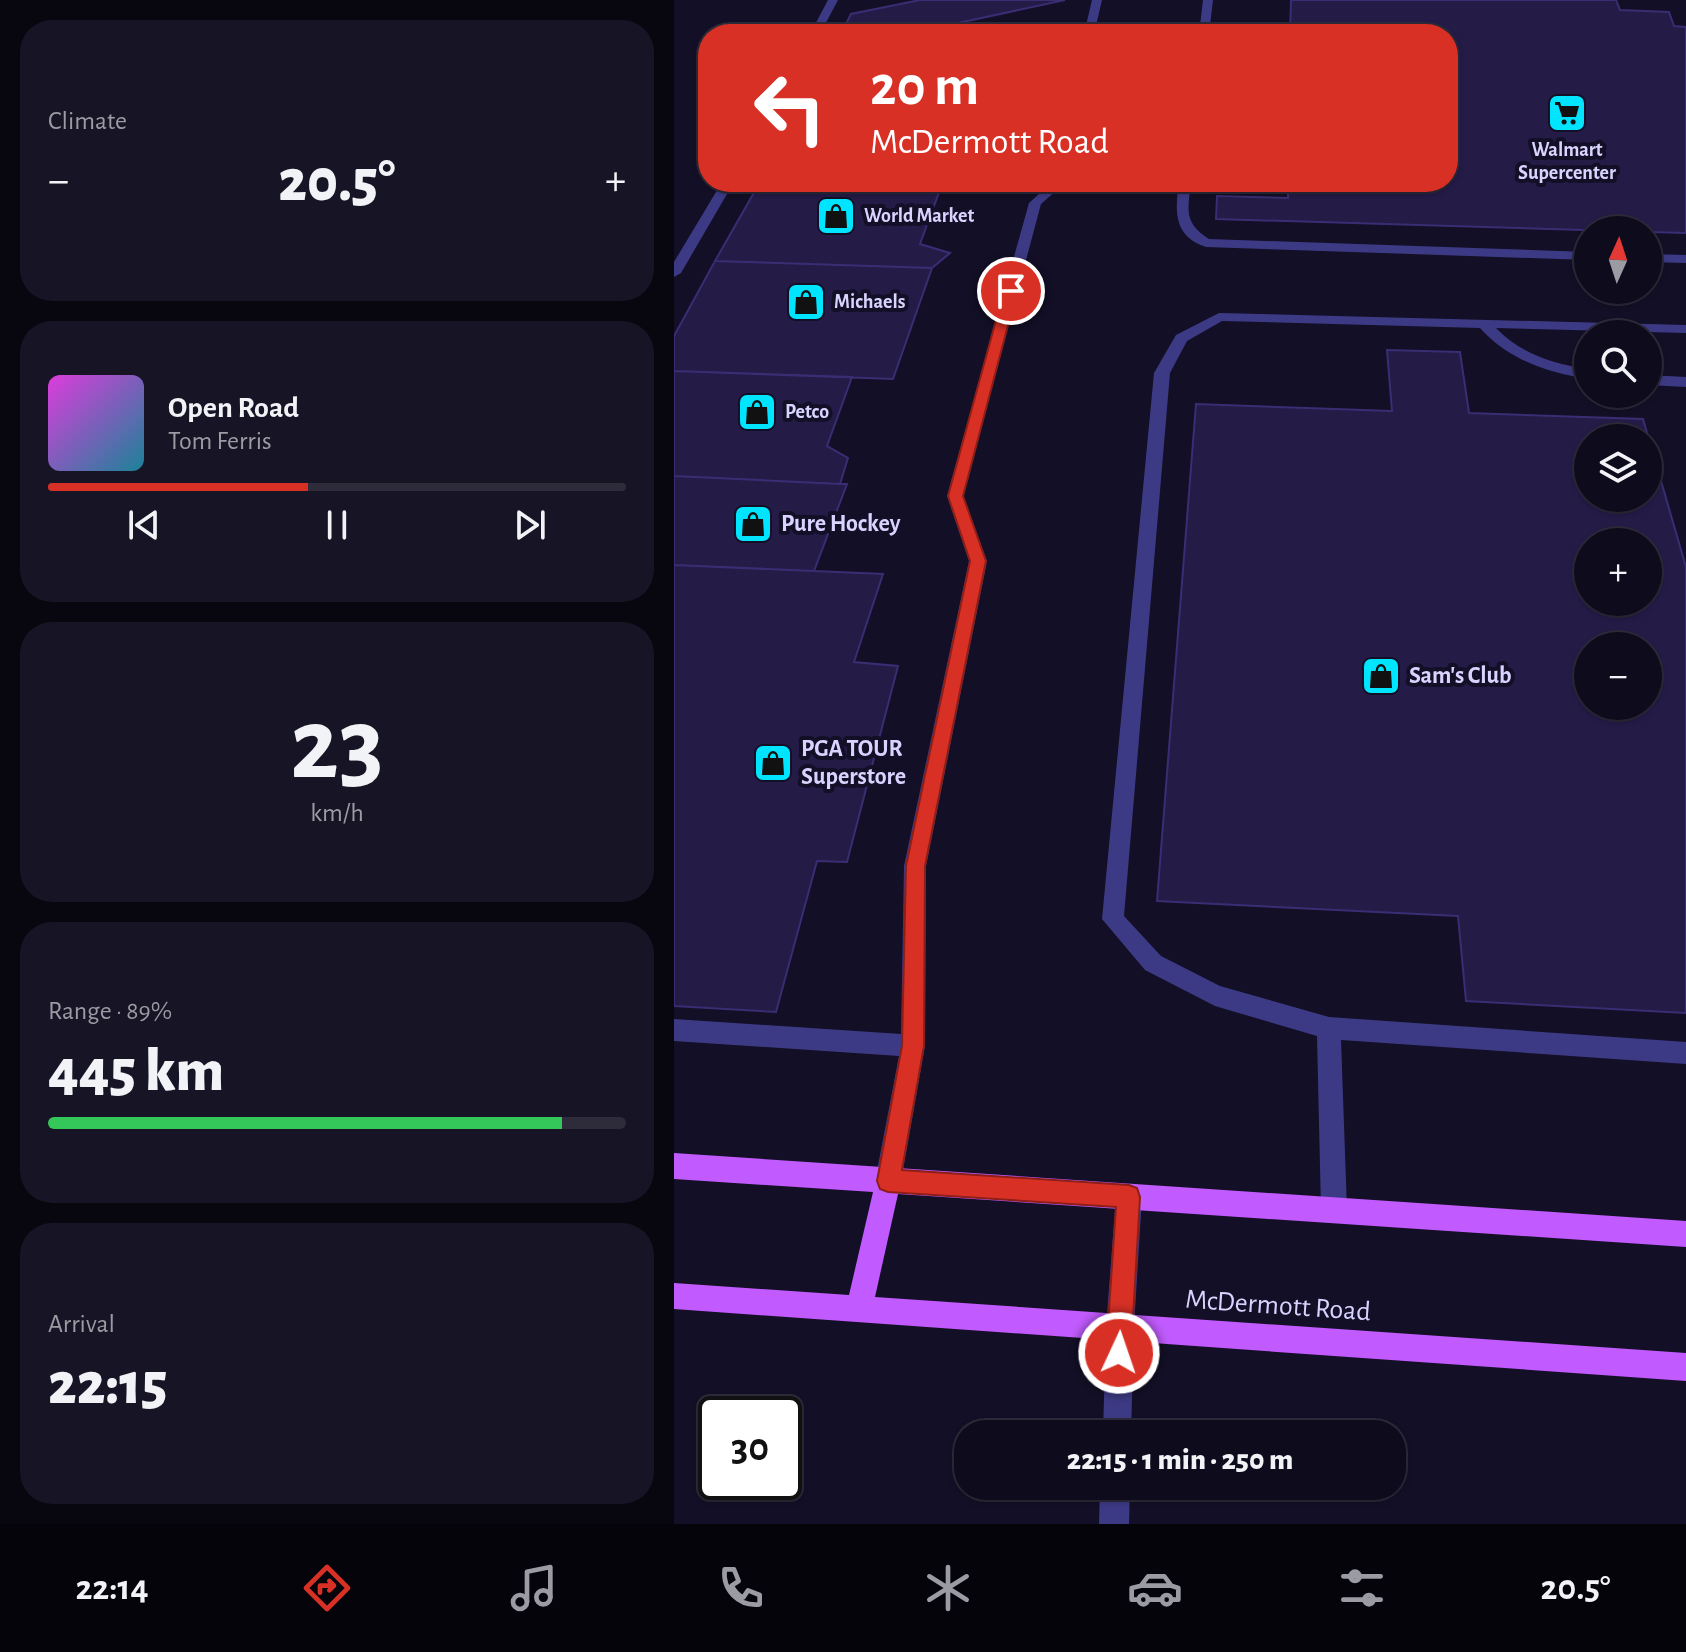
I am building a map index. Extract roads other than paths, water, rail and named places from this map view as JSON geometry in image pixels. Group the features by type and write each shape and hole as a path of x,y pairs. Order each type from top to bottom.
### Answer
{"main road":[{"path":"674,1166 1686,1234"},
{"path":"859,1309 888,1181"},
{"name":"McDermott Road","path":"674,1296 1686,1367"}],"street":[{"path":"820,24 833,0"},
{"path":"1091,24 1097,0"},
{"path":"1205,24 1208,0"},
{"path":"674,273 722,192"},
{"path":"888,1181 913,1046 915,866 978,561 955,496 1035,203 1048,192"},
{"path":"1184,192 1180,219 1185,230 1206,243 1574,256"},
{"path":"1662,258 1686,259"},
{"path":"1686,329 1219,317 1181,338 1162,373 1113,919 1153,963 1215,995 1329,1028 1686,1053"},
{"path":"1484,324 1502,346 1555,370 1574,372"},
{"path":"1662,381 1686,382"},
{"path":"1329,1028 1334,1210"},
{"path":"674,1030 913,1046"},
{"path":"1117,1420 1129,1197"},
{"path":"1114,1524 1115,1500"}],"place":[{"name":"Walmart Supercenter","path":"1567,113"},
{"name":"World Market","path":"836,216"},
{"name":"Michaels","path":"806,302"},
{"name":"Petco","path":"757,412"},
{"name":"Pure Hockey","path":"753,524"},
{"name":"Sam's Club","path":"1381,676"},
{"name":"PGA TOUR Superstore","path":"773,763"}]}
